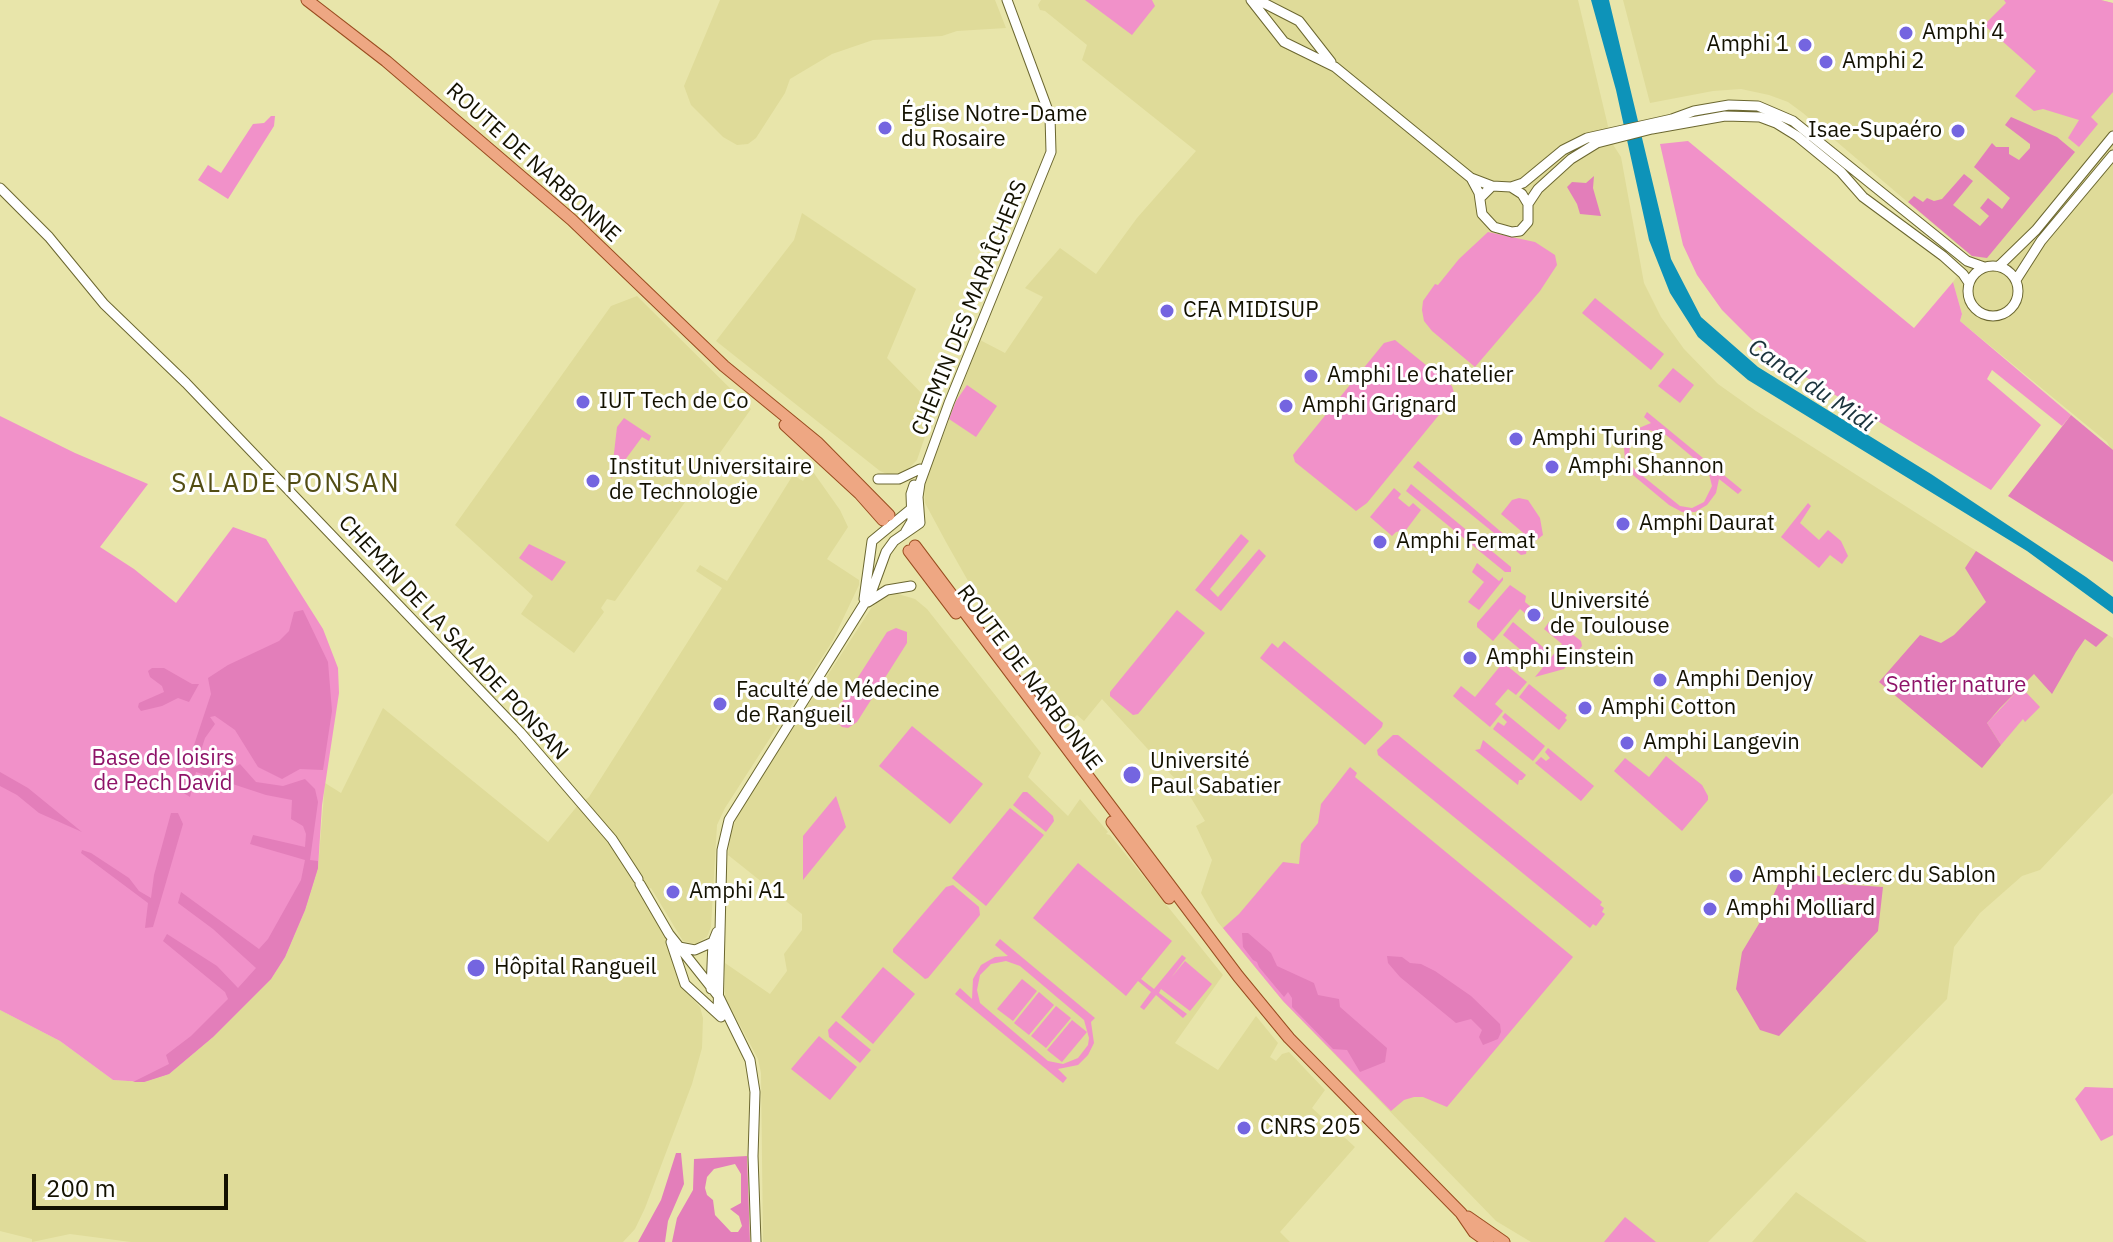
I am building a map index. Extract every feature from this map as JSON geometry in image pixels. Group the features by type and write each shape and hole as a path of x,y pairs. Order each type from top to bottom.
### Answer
{"main road":[{"name":"ROUTE DE NARBONNE","path":"307,0 386,61 572,220 724,366 733,379 860,494 886,522"},
{"name":"ROUTE DE NARBONNE","path":"912,549 1238,976 1289,1038 1461,1213 1474,1232 1488,1242"},
{"path":"1461,1213 1504,1242"}],"street":[{"name":"CHEMIN DES MARAÎCHERS","path":"906,531 912,521 911,494 920,469 1047,142 1042,109 1001,0"},
{"name":"CHEMIN DES MARAÎCHERS","path":"906,531 920,523 918,494 949,403 1051,152 1050,116 1007,0"},
{"path":"1251,0 1278,37 1335,67"},
{"path":"1258,0 1299,21 1335,67 1471,178 1492,186 1511,187 1523,183 1574,143 1651,126 1694,111 1729,105 1758,106 1793,121 1967,261 1984,267 1999,266 2009,272 2016,280 2018,296 2006,312 1994,316 1981,312 1973,306 1969,283 1963,274 1876,207 1841,172 1797,136 1776,123 1760,117 1731,115 1651,126"},
{"path":"1270,23 1274,15 1283,12"},
{"path":"1301,51 1309,48 1312,39"},
{"path":"1528,204 1541,185 1571,159 1613,135"},
{"path":"1999,266 2036,230 2113,136"},
{"path":"2016,280 2041,241 2113,155"},
{"path":"1471,178 1480,198 1482,214 1488,223 1512,232 1520,231 1528,222 1528,204 1522,194 1511,187"},
{"path":"1480,198 1492,186"},
{"name":"CHEMIN DE LA SALADE PONSAN","path":"0,188 61,251 104,304 186,383 520,732 612,839 669,934 719,997"},
{"path":"1969,283 1984,267"},
{"path":"878,479 899,479 920,469"},
{"path":"862,606 874,537 886,522 911,509"},
{"path":"883,562 880,546 886,522"},
{"path":"714,1011 719,997 722,850 729,820 871,593 886,552 906,531"},
{"path":"862,606 884,591 911,586"},
{"path":"714,1011 711,987 713,942 719,927"},
{"name":"CHEMIN DE LA SALADE PONSAN","path":"669,934 685,984 733,1026"},
{"path":"679,947 698,950 713,942"},
{"path":"719,997 750,1060 754,1081 756,1242"}],"shaded area":[{"path":"720,0 995,0 1006,28 873,40 832,54 790,79 785,93 756,138 748,144 737,145 723,137 691,105 684,86"},
{"name":"Université de Toulouse","path":"1041,0 1578,0 1612,143 1621,157 1644,283 1661,317 1684,349 1718,384 1756,411 2113,638 2113,793 2040,870 2022,876 1980,913 1954,947 1947,999 1708,1242 1531,1242 1496,1221 1283,1001 1217,921 1201,893 1212,860 1196,826 1205,821 1188,793 1102,699 1084,721 1077,715 1073,719 976,595 925,503 924,485 980,340 1005,353 1043,297 1025,288 1060,248 1096,274 1137,218 1196,151 1082,60 1087,45 1040,10 1038,5"},
{"name":"Isae-Supaéro","path":"1623,0 2101,0 2113,3 2113,453 2107,442 1960,321 1962,314 1953,282 1971,256 1803,113 1788,102 1741,89 1650,103"},
{"path":"802,213 916,289 887,358 935,407 917,460 904,473 887,474 880,471 716,341 794,240"},
{"name":"Institut Universitaire de Technologie","path":"637,296 751,409 615,601 607,599 601,608 604,612 574,653 521,614 533,596 455,525 611,306"},
{"name":"Hôpital Rangueil","path":"811,469 848,527 827,559 859,580 859,585 832,642 717,825 711,927 707,937 695,944 683,941 651,888 642,891 668,941 682,987 700,1007 703,1018 702,1048 692,1084 645,1208 635,1229 623,1242 131,1242 70,1234 32,1242 32,1239 0,1231 0,1010 60,1041 113,1080 144,1082 169,1074 213,1037 271,979 285,957 305,910 318,868 325,783 341,793 383,708 548,842 578,805 589,797 722,588 696,571 700,565 727,581 793,475 803,481"},
{"path":"895,593 915,599 927,609 1041,753 1028,777 1068,816 1080,799 1223,975 1175,1043 1218,1070 1256,1016 1278,1043 1270,1057 1276,1061 1289,1052 1325,1090 1312,1108 1355,1147 1280,1232 1290,1242 763,1242 761,1073 758,1059 725,997 725,963 770,994 787,971 784,954 802,930 802,914 728,855 731,830 742,807 872,607 883,596"},
{"path":"1796,1192 1867,1242 1752,1242"}],"green space":[{"path":"1085,0 1152,0 1155,6 1132,35"},
{"path":"2004,0 2101,0 2113,3 2113,92 2091,117 2098,124 2079,147 2068,138 2079,120 2043,109 2034,111 2015,96 2036,71 1984,25 2006,3"},
{"path":"275,116 274,126 228,199 198,180 208,165 221,173 253,124 264,123"},
{"path":"2011,117 2057,137 2075,152 1987,258 1972,256 1908,202 1914,196 1923,202 1927,198 1934,201 1942,199 1964,174 1973,181 1953,205 1980,226 1989,216 1980,208 1988,198 2002,209 2010,198 1974,167 1992,143 1996,147 2009,147 2009,154 2019,160 2030,148 2030,144 2005,125"},
{"path":"1688,141 1914,328 1953,282 1962,314 1960,321 2071,415 2062,426 1992,370 1987,379 2041,425 1991,490 1763,351 1722,310 1697,275 1683,245 1660,144"},
{"path":"1594,176 1593,188 1601,216 1580,214 1567,187 1572,182 1586,183"},
{"path":"1488,232 1535,242 1555,255 1557,265 1540,291 1475,367 1432,331 1424,321 1422,310 1423,301 1435,284 1438,285 1459,259"},
{"path":"1595,298 1664,354 1651,370 1582,313"},
{"path":"1395,340 1452,386 1454,393 1367,503 1356,511 1295,462 1293,455 1384,343"},
{"path":"1673,368 1694,385 1680,403 1658,386"},
{"path":"967,385 997,406 976,437 949,419"},
{"path":"1647,412 1742,490 1738,494 1719,479 1716,493 1707,505 1695,512 1682,512 1669,505 1622,466 1625,462 1624,447 1629,438 1639,428 1651,423 1644,417","holes":["1649,430 1666,435 1708,470 1712,486 1704,502 1692,508 1680,506 1634,469 1629,456 1636,436"]},
{"path":"2071,415 2113,450 2113,562 2008,496"},
{"name":"Base de loisirs de Pech David","path":"0,416 148,484 100,547 134,569 176,603 233,527 266,539 323,629 338,668 339,693 322,805 318,868 305,910 285,957 271,979 213,1037 169,1074 144,1082 113,1080 60,1041 0,1010"},
{"path":"624,418 651,436 649,441 642,437 611,479 617,427"},
{"path":"1418,461 1520,548 1524,544 1526,554 1521,555 1413,467"},
{"path":"1411,484 1511,567 1511,572 1505,572 1406,491"},
{"path":"1394,488 1401,494 1398,498 1409,507 1413,503 1421,510 1406,530 1392,536 1370,517"},
{"path":"1512,500 1528,500 1540,518 1543,535 1534,542 1501,514"},
{"path":"1808,503 1811,506 1800,523 1819,540 1828,530 1841,541 1848,556 1842,564 1830,555 1819,568 1781,537"},
{"path":"1241,534 1249,541 1210,589 1218,597 1259,549 1266,556 1221,611 1195,590"},
{"path":"529,544 566,562 552,581 519,558"},
{"name":"Sentier nature","path":"1976,551 2108,635 2096,647 2085,639 2052,694 2034,674 2000,708 1987,723 2001,745 1982,768 1879,682 1920,635 1941,643 1954,635 1986,602 1965,568"},
{"path":"1477,563 1499,581 1503,577 1479,610 1468,602 1484,582 1472,572"},
{"path":"1510,585 1526,596 1525,602 1544,618 1538,624 1520,609 1493,641 1477,627 1477,623"},
{"path":"303,610 328,662 332,711 323,770 300,769 282,779 258,767 235,730 215,716 210,717 215,724 205,738 196,766 226,772 240,764 256,782 283,786 305,779 315,789 318,802 310,860 318,861 318,868 305,910 285,957 271,979 213,1037 169,1074 133,1082 169,1064 166,1055 191,1036 228,999 225,992 163,941 167,934 217,966 238,988 256,968 213,929 178,903 181,892 259,949 268,939 301,880 305,860 250,844 253,835 305,847 303,826 291,819 292,800 266,795 196,772 190,797 179,790 211,694 208,678 279,641 289,631 294,612"},
{"path":"1177,610 1205,633 1138,714 1133,715 1110,696 1110,692"},
{"path":"1513,622 1550,653 1540,666 1503,635"},
{"path":"1549,622 1563,634 1567,630 1581,641 1582,646 1564,669 1535,677 1562,644 1544,629"},
{"path":"896,628 907,632 907,643 857,722 848,728 842,727 836,721 837,710 887,632"},
{"path":"1284,641 1383,723 1365,745 1260,658 1272,643 1278,648"},
{"path":"1489,651 1527,682 1516,695 1508,689 1495,704 1503,711 1490,727 1453,696 1461,686 1475,697 1501,665 1487,654"},
{"path":"164,668 192,684 199,684 189,702 178,698 141,711 139,703 164,692 162,686 150,677 148,671"},
{"path":"1529,684 1567,715 1559,730 1519,697"},
{"path":"2021,687 2040,707 2025,722 2023,719 2001,745 1987,723"},
{"path":"1505,713 1545,746 1533,761 1493,729 1498,722 1504,726 1507,722 1502,717"},
{"path":"912,726 983,784 950,824 879,766"},
{"path":"1393,735 1398,735 1602,902 1600,905 1605,914 1596,926 1593,924 1590,928 1378,755 1377,750"},
{"path":"1483,740 1526,775 1518,785 1475,750 1480,749"},
{"path":"1548,748 1594,786 1581,801 1535,763 1541,757 1546,761 1550,758 1545,752"},
{"path":"1666,756 1702,785 1708,796 1682,831 1614,771 1625,758 1649,777"},
{"path":"1350,767 1357,773 1355,777 1573,957 1447,1107 1423,1097 1414,1097 1404,1100 1391,1111 1283,1001 1223,928 1239,914 1283,862 1299,864 1301,844 1318,823 1321,804"},
{"path":"0,772 28,788 82,832 39,813 0,786"},
{"path":"1023,792 1027,792 1053,816 1054,821 1046,832 1013,805"},
{"path":"836,796 846,827 803,880 803,836"},
{"path":"1010,808 1044,835 986,906 952,878"},
{"path":"171,813 178,813 183,824 153,927 145,928 148,903 81,853 82,850 91,853 129,878 139,891 151,898"},
{"path":"1078,863 1172,941 1141,979 1154,989 1182,955 1186,958 1171,978 1185,961 1212,984 1190,1011 1161,989 1159,993 1187,1014 1183,1018 1156,995 1144,1010 1140,1007 1151,992 1138,981 1126,996 1033,918"},
{"path":"1806,871 1839,884 1883,887 1878,931 1779,1036 1760,1030 1736,989 1742,952 1766,912 1781,878"},
{"path":"953,885 979,907 980,915 925,979 893,949 946,887"},
{"path":"1242,933 1248,933 1271,953 1277,966 1314,983 1318,995 1339,999 1340,1007 1387,1048 1385,1062 1360,1072 1347,1050 1333,1049 1292,1007 1288,992 1284,997 1253,960 1243,947"},
{"path":"1000,939 1095,1018 1091,1022 1094,1043 1088,1055 1078,1065 1058,1069 1067,1078 1063,1083 955,994 960,988 972,999 973,979 981,965 995,957 1008,956 995,945","holes":["1006,961 1020,966 1084,1020 1088,1045 1078,1058 1063,1064 1048,1061 980,1003 977,990 980,975 991,964"]},
{"path":"1387,956 1402,957 1410,963 1421,964 1471,996 1500,1024 1498,1039 1483,1045 1479,1037 1482,1030 1471,1019 1456,1023 1400,977 1388,963"},
{"path":"883,967 915,994 873,1044 841,1017"},
{"path":"1022,979 1037,991 1013,1021 997,1009"},
{"path":"1039,992 1054,1005 1029,1035 1014,1023"},
{"path":"1056,1006 1071,1018 1046,1048 1031,1036"},
{"path":"1072,1020 1087,1032 1062,1062 1047,1050"},
{"path":"836,1021 871,1050 860,1063 829,1037 828,1030"},
{"path":"819,1036 857,1067 830,1100 791,1069"},
{"path":"2085,1087 2113,1088 2113,1135 2101,1141 2075,1099"},
{"path":"676,1153 681,1153 684,1184 668,1221 665,1242 638,1242 661,1200"},
{"path":"747,1156 750,1242 672,1242 677,1218 693,1190 694,1159","holes":["735,1164 741,1174 741,1203 730,1209 739,1216 742,1226 738,1232 731,1232 715,1215 713,1200 705,1188 707,1177 714,1169"]},
{"path":"1625,1217 1656,1242 1604,1242"}],"water":[{"path":"1591,0 1609,0 1671,259 1701,317 1758,367 1931,474 2086,577 2113,597 2113,614 2027,551 1748,380 1698,337 1670,293 1649,240 1616,90"}],"place":[{"name":"Amphi 4","path":"1906,33"},
{"name":"Amphi 1","path":"1805,45"},
{"name":"Amphi 2","path":"1826,62"},
{"name":"Église Notre-Dame du Rosaire","path":"885,128"},
{"name":"Isae-Supaéro","path":"1958,131"},
{"name":"CFA MIDISUP","path":"1167,311"},
{"name":"Amphi Le Chatelier","path":"1311,376"},
{"name":"IUT Tech de Co","path":"583,402"},
{"name":"Amphi Grignard","path":"1286,406"},
{"name":"Amphi Turing","path":"1516,439"},
{"name":"Amphi Shannon","path":"1552,467"},
{"name":"Institut Universitaire de Technologie","path":"593,481"},
{"name":"Amphi Daurat","path":"1623,524"},
{"name":"Amphi Fermat","path":"1380,542"},
{"name":"Université de Toulouse","path":"1534,615"},
{"name":"Amphi Einstein","path":"1470,658"},
{"name":"Amphi Denjoy","path":"1660,680"},
{"name":"Faculté de Médecine de Rangueil","path":"720,704"},
{"name":"Amphi Cotton","path":"1585,708"},
{"name":"Amphi Langevin","path":"1627,743"},
{"name":"Université Paul Sabatier","path":"1132,775"},
{"name":"Amphi Leclerc du Sablon","path":"1736,876"},
{"name":"Amphi A1","path":"673,892"},
{"name":"Amphi Molliard","path":"1710,909"},
{"name":"Hôpital Rangueil","path":"476,968"},
{"name":"CNRS 205","path":"1244,1128"}],"district":[{"name":"SALADE PONSAN","path":"286,484"}],"water label":[{"name":"Canal du Midi","path":"1811,386"}]}
